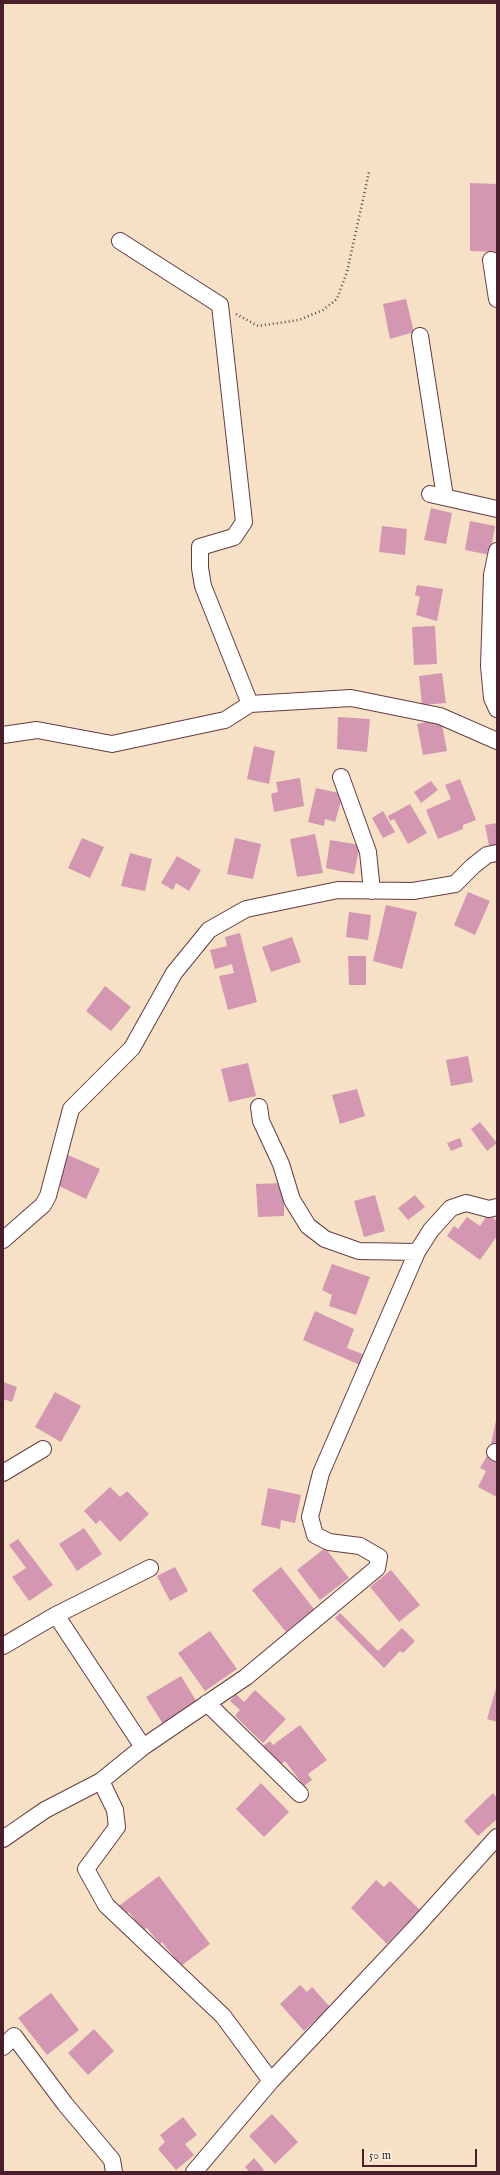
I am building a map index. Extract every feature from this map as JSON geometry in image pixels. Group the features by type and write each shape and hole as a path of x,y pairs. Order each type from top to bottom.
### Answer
{"street":[{"path":"120,241 220,305 244,522 234,537 200,547 200,568 203,586 250,704"},
{"path":"491,260 497,299"},
{"path":"420,336 438,496 497,510"},
{"path":"497,551 492,575 490,666 492,698 497,710"},
{"path":"3,735 37,730 112,744 225,720 250,704 351,698 440,716 497,741"},
{"path":"341,777 368,852 372,890"},
{"path":"3,1240 43,1205 48,1196 71,1109 132,1048 174,973 209,930 246,909 338,890 413,891 455,884 487,855 497,853"},
{"path":"259,1107 261,1122 281,1164 292,1200 308,1226 326,1239 359,1251 417,1252"},
{"path":"3,1839 45,1810 101,1781 142,1747 246,1677 377,1568 379,1557 360,1546 329,1542 315,1535 310,1517 320,1473 417,1252 431,1230 451,1208 466,1203 489,1209 497,1207"},
{"path":"3,1472 43,1449"},
{"path":"3,1646 56,1615 150,1568"},
{"path":"56,1615 142,1747"},
{"path":"207,1703 300,1794"},
{"path":"101,1781 115,1810 117,1827 86,1868 106,1905 223,2016 271,2081"},
{"path":"194,2172 271,2081 415,1928 497,1837"},
{"path":"3,2047 14,2036 65,2104 112,2160 114,2172"}],"path":[{"path":"220,305 258,326 299,320 323,310 337,299 347,272 369,172"}],"building":[{"path":"470,183 497,184 497,252 470,251"},
{"path":"406,299 414,332 390,339 383,304"},
{"path":"431,508 452,513 446,544 424,540"},
{"path":"470,521 495,526 490,555 465,550"},
{"path":"382,526 407,529 405,555 379,552"},
{"path":"417,585 443,589 437,621 416,615 420,597 415,595"},
{"path":"435,626 437,664 414,665 412,627"},
{"path":"442,673 446,703 422,705 419,676"},
{"path":"338,717 370,719 367,752 337,749"},
{"path":"441,719 447,751 423,755 417,724"},
{"path":"254,746 275,751 269,784 247,779"},
{"path":"300,778 304,806 274,812 271,794 278,792 276,782"},
{"path":"460,779 476,820 463,825 463,829 438,839 426,810 451,799 445,785"},
{"path":"431,781 438,790 421,803 414,792"},
{"path":"316,788 343,794 335,822 325,819 324,826 308,822"},
{"path":"410,804 427,833 408,844 394,819 390,821 388,816"},
{"path":"383,811 395,832 383,838 372,818"},
{"path":"497,823 497,845 489,846 485,825"},
{"path":"315,834 323,873 297,877 290,839"},
{"path":"82,838 104,847 90,878 68,868"},
{"path":"235,838 261,844 253,879 227,874"},
{"path":"330,840 360,845 354,874 326,868"},
{"path":"130,853 152,859 145,891 121,886"},
{"path":"177,856 201,870 189,891 176,883 173,890 161,883"},
{"path":"468,892 490,901 475,935 454,925"},
{"path":"386,905 417,912 402,969 373,961"},
{"path":"349,912 371,915 368,940 346,937"},
{"path":"240,933 257,1002 228,1010 219,976 234,973 232,964 215,969 210,950 227,946 225,937"},
{"path":"292,937 301,962 271,972 262,947"},
{"path":"348,956 366,956 366,985 349,985"},
{"path":"105,986 131,1007 111,1031 86,1011"},
{"path":"468,1056 473,1082 451,1086 446,1060"},
{"path":"248,1063 256,1096 229,1102 221,1069"},
{"path":"357,1089 365,1116 340,1124 332,1095"},
{"path":"480,1122 497,1143 487,1151 471,1129"},
{"path":"460,1138 463,1146 451,1151 447,1143"},
{"path":"68,1155 100,1169 86,1199 55,1184"},
{"path":"284,1183 284,1216 258,1217 256,1184"},
{"path":"375,1195 385,1231 364,1237 354,1201"},
{"path":"415,1195 425,1207 408,1220 398,1208"},
{"path":"488,1214 497,1221 497,1236 480,1260 447,1236 454,1226 458,1229 467,1217 480,1226"},
{"path":"332,1264 370,1277 356,1315 329,1306 332,1295 322,1290"},
{"path":"315,1311 354,1329 347,1348 365,1355 360,1365 303,1340"},
{"path":"3,1382 17,1387 12,1402 3,1399"},
{"path":"55,1392 81,1406 61,1442 35,1427"},
{"path":"497,1420 497,1445 491,1444"},
{"path":"488,1454 497,1459 497,1497 478,1487 486,1471 480,1468"},
{"path":"110,1487 120,1497 127,1491 149,1514 120,1542 100,1520 96,1524 84,1511"},
{"path":"268,1488 301,1495 295,1523 281,1520 280,1529 261,1525"},
{"path":"84,1528 102,1554 77,1571 59,1544"},
{"path":"18,1539 53,1585 29,1601 12,1577 26,1568 9,1545"},
{"path":"325,1548 349,1578 320,1600 297,1570"},
{"path":"175,1567 188,1591 170,1601 157,1576"},
{"path":"281,1567 314,1609 286,1632 252,1590"},
{"path":"391,1570 420,1605 399,1622 370,1587"},
{"path":"340,1613 378,1651 402,1628 415,1641 403,1653 400,1651 384,1668 335,1618"},
{"path":"210,1631 237,1669 205,1691 178,1653"},
{"path":"181,1676 198,1704 163,1724 146,1697"},
{"path":"497,1685 497,1722 487,1719"},
{"path":"255,1690 286,1719 263,1743 235,1716 240,1710 230,1701 236,1694 244,1702"},
{"path":"300,1725 327,1760 308,1774 312,1780 304,1786 285,1761 276,1768 261,1747 270,1741 273,1745"},
{"path":"261,1783 289,1812 264,1837 236,1809"},
{"path":"493,1793 497,1798 497,1819 478,1836 464,1821"},
{"path":"159,1876 210,1944 181,1966 162,1942 160,1944 147,1928 143,1931 129,1912 122,1917 116,1908"},
{"path":"376,1880 384,1887 390,1881 420,1910 387,1944 351,1908"},
{"path":"300,1985 307,1992 312,1987 330,2007 304,2031 280,2004"},
{"path":"51,1993 79,2030 47,2055 18,2018"},
{"path":"94,2029 114,2051 88,2075 68,2053"},
{"path":"272,2114 298,2142 275,2164 249,2136"},
{"path":"183,2117 197,2135 185,2144 194,2155 176,2170 158,2149 165,2142 160,2135"},
{"path":"254,2158 264,2170 262,2172 250,2172 245,2167"}]}
